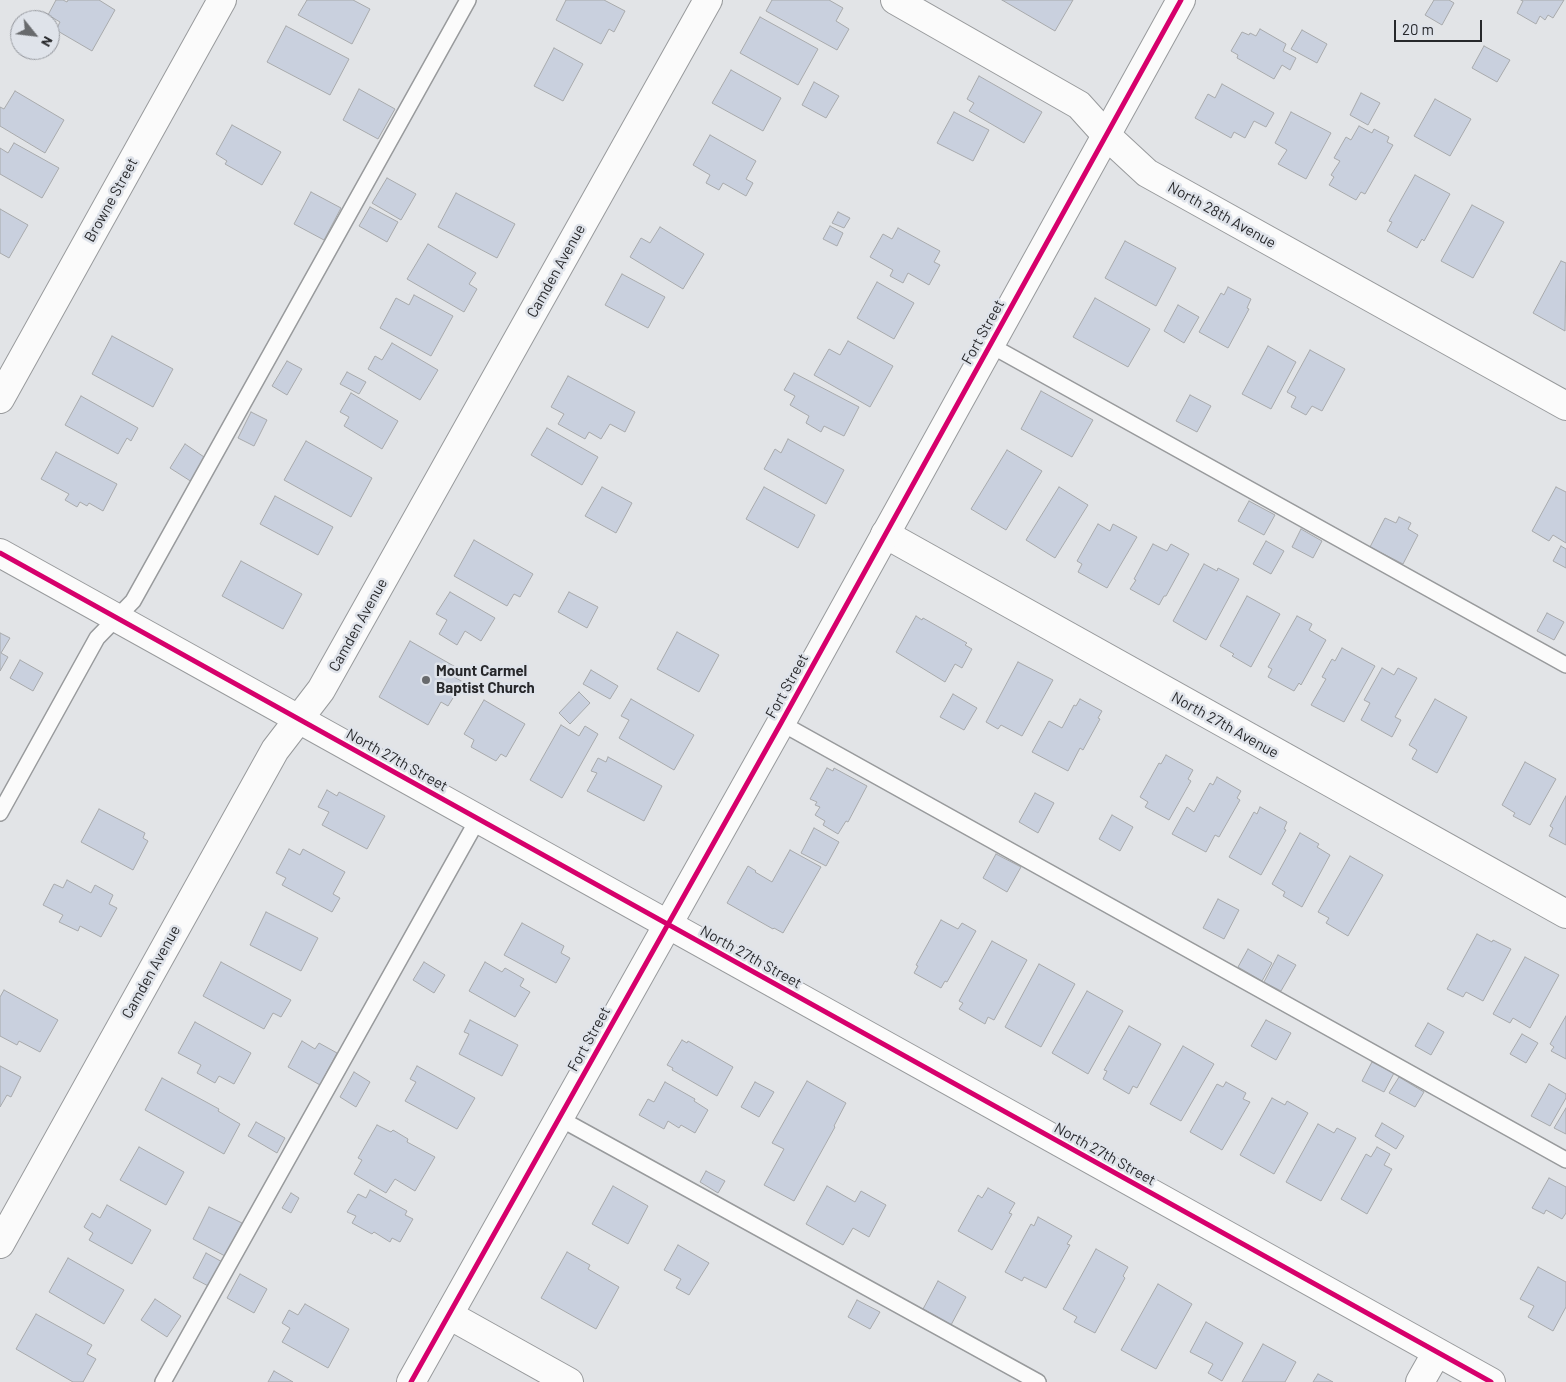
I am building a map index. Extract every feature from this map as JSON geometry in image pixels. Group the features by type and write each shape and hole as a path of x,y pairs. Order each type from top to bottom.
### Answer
{"street":[{"name":"Browne Street","path":"0,399 222,0"},
{"name":"Camden Avenue","path":"0,1244 275,750 322,690 708,0"},
{"name":"North 28th Avenue","path":"895,0 1080,105 1106,135 1147,173 1566,406"},
{"name":"Fort Street","path":"411,1382 781,723 1181,0"},
{"name":"North 27th Avenue","path":"885,534 1566,914"},
{"name":"North 27th Street","path":"0,553 1491,1382"},
{"path":"449,1315 569,1382"},
{"path":"1420,1382 1437,1352"}],"lane":[{"path":"0,812 97,638 133,602 468,0"},
{"path":"990,345 1566,665"},
{"path":"781,723 1566,1160"},
{"path":"163,1382 478,819"},
{"path":"559,1118 1038,1382"}],"building":[{"path":"56,0 67,2 68,0 99,0 115,10 92,51 60,32 60,10 51,10"},
{"path":"307,0 353,0 370,9 352,44 298,15"},
{"path":"566,0 604,0 625,11 614,32 609,29 601,44 556,20"},
{"path":"772,0 829,0 843,8 836,21 849,29 837,50 766,11"},
{"path":"1002,0 1073,0 1055,31"},
{"path":"1434,0 1449,0 1454,3 1442,25 1425,15"},
{"path":"1521,0 1564,0 1553,18 1548,15 1545,20 1540,16 1536,24 1517,13 1523,1"},
{"path":"760,17 818,49 798,85 740,53"},
{"path":"286,26 349,59 330,95 267,62"},
{"path":"1260,29 1286,44 1283,51 1296,58 1290,70 1282,65 1274,79 1237,58 1238,55 1231,51 1242,32 1256,36"},
{"path":"1302,30 1327,44 1317,63 1291,49"},
{"path":"1484,46 1510,60 1497,82 1472,68"},
{"path":"554,48 583,64 563,101 534,86"},
{"path":"731,70 781,98 763,131 712,103"},
{"path":"979,76 1042,112 1024,143 969,111 974,103 967,99"},
{"path":"814,82 839,96 826,118 802,105"},
{"path":"1222,84 1274,113 1266,127 1254,121 1245,138 1234,132 1231,138 1195,118 1208,94 1215,98"},
{"path":"359,89 395,109 378,139 343,120"},
{"path":"15,91 64,120 45,153 0,126 0,107 4,109"},
{"path":"1361,93 1380,103 1368,125 1350,115"},
{"path":"1435,99 1471,119 1450,156 1414,136"},
{"path":"954,112 989,130 973,161 937,143"},
{"path":"1291,112 1331,133 1306,179 1278,164 1287,150 1275,143"},
{"path":"232,125 281,152 262,185 225,164 227,161 216,154"},
{"path":"1359,126 1372,133 1374,129 1389,137 1387,142 1393,145 1365,194 1361,192 1356,200 1329,185 1334,177 1331,175 1340,161 1334,158 1346,137 1351,140"},
{"path":"710,135 756,161 746,179 753,183 746,196 723,183 719,190 706,183 710,175 693,165"},
{"path":"14,143 59,168 42,198 0,174 0,148 8,153"},
{"path":"1415,175 1450,194 1424,241 1422,239 1417,248 1387,231 1392,222 1389,221"},
{"path":"387,178 416,194 401,220 372,203"},
{"path":"311,192 341,208 324,240 294,224"},
{"path":"456,193 515,224 497,258 438,227"},
{"path":"1472,205 1504,222 1473,278 1441,261"},
{"path":"370,207 398,222 387,242 359,226"},
{"path":"0,209 28,225 9,258 0,253"},
{"path":"838,212 850,218 844,228 832,223"},
{"path":"830,226 843,233 837,246 823,239"},
{"path":"660,227 704,254 683,289 630,257 641,238 650,243"},
{"path":"898,228 940,251 934,262 940,265 929,285 908,273 903,283 890,276 893,270 870,257 883,234 892,239"},
{"path":"1125,241 1176,268 1156,306 1105,278"},
{"path":"428,244 476,273 469,284 477,289 464,312 407,279"},
{"path":"1561,261 1566,263 1565,331 1533,313"},
{"path":"622,274 665,297 648,328 605,305"},
{"path":"877,282 914,303 894,339 857,318"},
{"path":"1228,287 1251,299 1247,308 1249,309 1228,348 1199,332 1221,293 1224,295"},
{"path":"414,295 453,316 431,356 380,328 396,298 409,305"},
{"path":"1095,298 1150,329 1128,367 1073,337"},
{"path":"1178,305 1199,317 1184,343 1164,331"},
{"path":"112,336 173,369 153,407 92,374"},
{"path":"848,341 893,366 870,407 814,375 829,349 840,355"},
{"path":"392,343 438,370 420,400 368,369 375,356 382,360"},
{"path":"1268,346 1296,362 1271,409 1242,394"},
{"path":"1310,350 1345,369 1322,411 1312,406 1306,415 1291,407 1296,397 1287,392"},
{"path":"287,361 302,369 287,395 272,386"},
{"path":"347,372 366,382 359,394 340,384"},
{"path":"794,373 859,407 844,436 824,426 821,432 806,423 809,416 790,405 795,396 784,390"},
{"path":"568,376 635,412 625,432 610,424 601,439 589,432 585,439 558,424 564,414 551,407"},
{"path":"1041,391 1093,420 1072,457 1021,429"},
{"path":"351,393 398,421 382,449 344,426 349,417 340,412"},
{"path":"1190,395 1211,406 1197,432 1176,421"},
{"path":"81,396 138,428 131,441 127,438 118,454 65,425"},
{"path":"251,412 267,420 254,446 238,438"},
{"path":"547,428 598,457 582,485 531,455"},
{"path":"788,439 844,470 826,504 764,469 775,449 781,453"},
{"path":"306,441 372,478 351,517 284,480"},
{"path":"185,444 207,459 192,482 170,468"},
{"path":"1007,450 1042,471 1006,530 971,509"},
{"path":"56,452 117,484 103,511 89,503 87,506 80,502 77,507 65,500 69,494 41,479"},
{"path":"602,487 632,503 616,533 585,516"},
{"path":"764,487 815,515 798,548 746,519"},
{"path":"1059,487 1088,505 1055,558 1026,540"},
{"path":"1556,487 1566,492 1566,543 1553,535 1549,541 1532,531"},
{"path":"275,496 333,527 318,555 260,524"},
{"path":"1249,501 1275,515 1264,535 1238,521"},
{"path":"1399,517 1411,523 1408,529 1418,535 1403,564 1370,547 1385,518 1396,523"},
{"path":"1098,524 1110,531 1113,524 1137,537 1107,588 1078,572 1082,564 1077,561"},
{"path":"1301,529 1322,541 1313,558 1292,547"},
{"path":"474,540 533,574 520,597 514,594 507,606 454,576"},
{"path":"1266,541 1284,551 1271,574 1253,564"},
{"path":"1153,544 1167,551 1171,544 1189,554 1159,605 1130,589"},
{"path":"1561,546 1566,549 1566,568 1553,561"},
{"path":"241,561 302,594 283,629 222,596"},
{"path":"1204,564 1217,571 1218,568 1239,579 1206,640 1173,621"},
{"path":"450,592 495,618 481,641 465,631 457,645 439,634 447,620 436,614"},
{"path":"569,592 598,607 587,628 558,612"},
{"path":"1247,596 1280,614 1251,667 1232,656 1234,654 1220,646"},
{"path":"1547,613 1564,622 1554,640 1537,631"},
{"path":"916,616 922,620 923,618 967,643 965,645 972,649 962,668 955,664 945,682 896,652"},
{"path":"1297,616 1312,624 1309,630 1326,640 1301,685 1299,683 1294,691 1268,677 1272,669 1268,667"},
{"path":"677,632 719,655 699,692 657,669"},
{"path":"0,633 10,638 1,653 8,657 0,671"},
{"path":"410,641 459,669 454,677 463,682 448,706 441,702 428,725 379,697"},
{"path":"1342,648 1375,666 1344,722 1311,705 1326,679 1322,677 1332,659 1335,661"},
{"path":"20,660 43,673 33,691 10,678"},
{"path":"1018,662 1053,680 1022,736 1001,725 998,729 986,722"},
{"path":"1382,668 1394,675 1398,668 1417,678 1395,717 1401,720 1392,737 1361,720 1370,703 1364,700"},
{"path":"591,670 618,686 610,699 583,684"},
{"path":"579,692 590,703 570,724 559,713"},
{"path":"953,694 977,708 964,730 940,717"},
{"path":"631,699 694,735 674,770 619,738 629,720 621,716"},
{"path":"1080,699 1102,711 1098,718 1100,719 1083,750 1080,748 1068,771 1032,752 1049,721 1062,728 1074,705 1076,706"},
{"path":"1435,699 1467,717 1437,773 1412,759 1417,750 1409,745"},
{"path":"484,700 525,724 506,757 501,754 496,761 471,747 474,740 464,734"},
{"path":"561,725 579,736 585,726 598,734 562,798 530,780"},
{"path":"1166,755 1193,770 1188,779 1191,781 1169,820 1145,807 1148,802 1140,797 1159,763 1161,764"},
{"path":"608,757 662,786 644,821 587,791 597,773 591,771 598,758 606,762"},
{"path":"1525,762 1556,779 1530,825 1513,816 1515,813 1502,805"},
{"path":"827,768 833,771 834,768 867,786 848,822 846,821 838,834 823,825 825,821 815,815 820,807 815,805 817,802 810,799"},
{"path":"1217,777 1241,791 1237,798 1240,800 1219,837 1215,835 1206,852 1172,834 1187,807 1194,812 1210,783 1213,785"},
{"path":"327,790 337,796 339,792 385,816 367,849 322,825 329,812 318,807"},
{"path":"1035,793 1054,803 1038,833 1019,822"},
{"path":"1566,796 1566,845 1549,836 1553,828 1550,826"},
{"path":"1260,807 1287,822 1284,829 1286,830 1261,875 1229,857 1254,812 1257,814"},
{"path":"99,809 145,833 143,838 148,841 133,870 81,842"},
{"path":"1112,815 1133,827 1120,851 1099,839"},
{"path":"814,828 839,842 826,866 801,853"},
{"path":"1300,833 1319,844 1317,847 1330,855 1302,907 1283,896 1285,892 1272,884"},
{"path":"289,849 300,855 303,849 345,872 333,894 340,898 332,912 282,885 286,878 276,873"},
{"path":"790,850 821,867 783,933 727,903 748,866 772,882"},
{"path":"996,854 1021,867 1007,892 983,878"},
{"path":"1350,856 1383,875 1348,936 1326,923 1329,918 1318,912"},
{"path":"67,880 91,893 95,885 113,895 109,904 117,908 101,937 80,926 78,931 59,922 63,915 43,905 54,884 63,888"},
{"path":"1218,899 1239,910 1224,939 1203,928"},
{"path":"266,912 318,938 301,971 250,945"},
{"path":"941,920 958,929 962,923 976,931 947,982 945,981 941,988 914,973 918,966 916,965"},
{"path":"522,923 564,946 561,953 570,958 556,983 504,955"},
{"path":"1477,934 1511,949 1483,1001 1466,992 1463,997 1447,989"},
{"path":"992,941 1027,960 994,1020 988,1017 985,1024 959,1009 963,1003 959,1001"},
{"path":"1248,949 1272,963 1262,981 1238,967"},
{"path":"1278,955 1296,965 1281,991 1264,982"},
{"path":"1525,957 1559,975 1530,1028 1513,1018 1510,1023 1493,1014"},
{"path":"221,962 291,1000 281,1017 273,1013 264,1029 203,996"},
{"path":"424,962 445,975 434,993 413,980"},
{"path":"485,962 502,972 505,968 524,979 520,986 530,992 515,1017 469,991"},
{"path":"1039,964 1075,984 1041,1047 1005,1027"},
{"path":"4,990 58,1020 40,1052 19,1041 17,1045 0,1036 0,997"},
{"path":"1087,991 1123,1011 1088,1074 1052,1053"},
{"path":"1566,1016 1566,1059 1551,1051 1554,1047 1550,1044"},
{"path":"470,1020 518,1045 502,1076 459,1054 469,1034 464,1032"},
{"path":"1266,1020 1291,1033 1276,1060 1251,1046"},
{"path":"195,1022 251,1053 234,1084 219,1076 215,1083 197,1073 201,1065 178,1053"},
{"path":"1428,1023 1444,1032 1431,1055 1415,1046"},
{"path":"1129,1026 1161,1044 1137,1088 1133,1086 1129,1094 1103,1079 1107,1071 1104,1070"},
{"path":"1522,1034 1538,1043 1526,1063 1510,1054"},
{"path":"682,1040 687,1043 688,1041 733,1067 717,1096 672,1070 673,1068 667,1065"},
{"path":"302,1041 315,1049 319,1043 337,1053 320,1085 288,1067"},
{"path":"1183,1046 1214,1064 1181,1121 1150,1104"},
{"path":"1372,1062 1394,1073 1384,1092 1362,1081"},
{"path":"0,1066 21,1077 11,1097 7,1095 0,1107"},
{"path":"417,1066 475,1098 457,1129 405,1101 416,1082 410,1079"},
{"path":"354,1072 370,1082 356,1107 340,1097"},
{"path":"1399,1077 1424,1092 1415,1107 1389,1093"},
{"path":"162,1078 219,1109 218,1111 240,1124 224,1154 145,1110"},
{"path":"807,1081 846,1103 835,1127 794,1201 764,1185 784,1149 772,1143"},
{"path":"665,1082 695,1099 694,1101 708,1110 695,1133 681,1125 679,1128 668,1121 664,1129 639,1115 648,1099 654,1102"},
{"path":"755,1082 774,1092 759,1117 741,1107"},
{"path":"1226,1082 1246,1093 1243,1099 1250,1102 1222,1150 1190,1132 1217,1084 1223,1087"},
{"path":"1549,1084 1566,1094 1566,1098 1550,1126 1531,1116"},
{"path":"1272,1098 1285,1105 1287,1101 1308,1113 1274,1174 1240,1155"},
{"path":"1566,1108 1566,1134 1554,1128"},
{"path":"256,1122 285,1138 277,1153 248,1136"},
{"path":"1382,1123 1404,1136 1396,1149 1375,1136"},
{"path":"1318,1124 1334,1133 1337,1128 1356,1138 1321,1201 1286,1182"},
{"path":"377,1125 391,1132 393,1130 408,1139 407,1142 435,1157 415,1191 395,1179 386,1193 354,1174 362,1160 358,1158"},
{"path":"139,1147 184,1172 166,1205 120,1180"},
{"path":"1377,1147 1390,1154 1384,1165 1392,1169 1367,1214 1341,1199 1366,1154 1371,1157"},
{"path":"706,1171 725,1181 718,1193 700,1182"},
{"path":"1549,1178 1566,1187 1566,1213 1562,1219 1546,1210 1544,1214 1532,1208"},
{"path":"613,1186 648,1206 628,1244 592,1224"},
{"path":"827,1186 855,1202 861,1191 886,1205 869,1237 853,1228 843,1245 806,1224"},
{"path":"988,1188 1015,1203 1009,1213 1012,1214 992,1250 958,1231 978,1195 982,1198"},
{"path":"370,1190 407,1211 405,1215 413,1219 400,1242 392,1238 390,1242 374,1232 372,1234 352,1223 356,1216 347,1212 358,1194 366,1198"},
{"path":"291,1193 299,1198 291,1213 282,1208"},
{"path":"107,1205 151,1230 132,1264 89,1240 93,1233 84,1227 92,1213 100,1218"},
{"path":"209,1207 242,1223 225,1256 193,1239"},
{"path":"1038,1217 1072,1236 1067,1244 1070,1245 1046,1288 1024,1277 1022,1281 1005,1272 1031,1224 1034,1226"},
{"path":"678,1245 709,1263 689,1295 676,1288 681,1279 664,1270"},
{"path":"1096,1249 1128,1267 1123,1276 1125,1278 1095,1333 1074,1322 1077,1317 1063,1309"},
{"path":"567,1252 590,1265 588,1269 619,1287 596,1329 541,1298"},
{"path":"206,1253 226,1264 212,1288 193,1278"},
{"path":"68,1258 124,1290 104,1324 49,1292"},
{"path":"1538,1267 1566,1282 1566,1307 1553,1331 1528,1317 1534,1306 1520,1299"},
{"path":"240,1274 267,1289 254,1313 227,1298"},
{"path":"938,1281 966,1297 951,1325 923,1309"},
{"path":"1158,1284 1192,1304 1156,1369 1121,1350"},
{"path":"155,1299 181,1316 167,1337 141,1320"},
{"path":"857,1300 880,1312 870,1329 848,1317"},
{"path":"305,1304 349,1329 328,1368 282,1342 290,1328 282,1323 289,1310 298,1315"},
{"path":"36,1314 92,1345 87,1354 96,1359 83,1382 73,1382 16,1349"},
{"path":"1206,1322 1243,1343 1222,1381 1208,1373 1213,1364 1190,1352"},
{"path":"1263,1344 1296,1362 1285,1382 1242,1382"},
{"path":"274,1371 293,1382 268,1382"},
{"path":"1318,1374 1333,1382 1313,1382"}],"cycle path":[{"path":"411,1382 781,723 1181,0"},
{"path":"0,553 1491,1382"}],"place":[{"name":"Mount Carmel Baptist Church","path":"426,680"}]}
